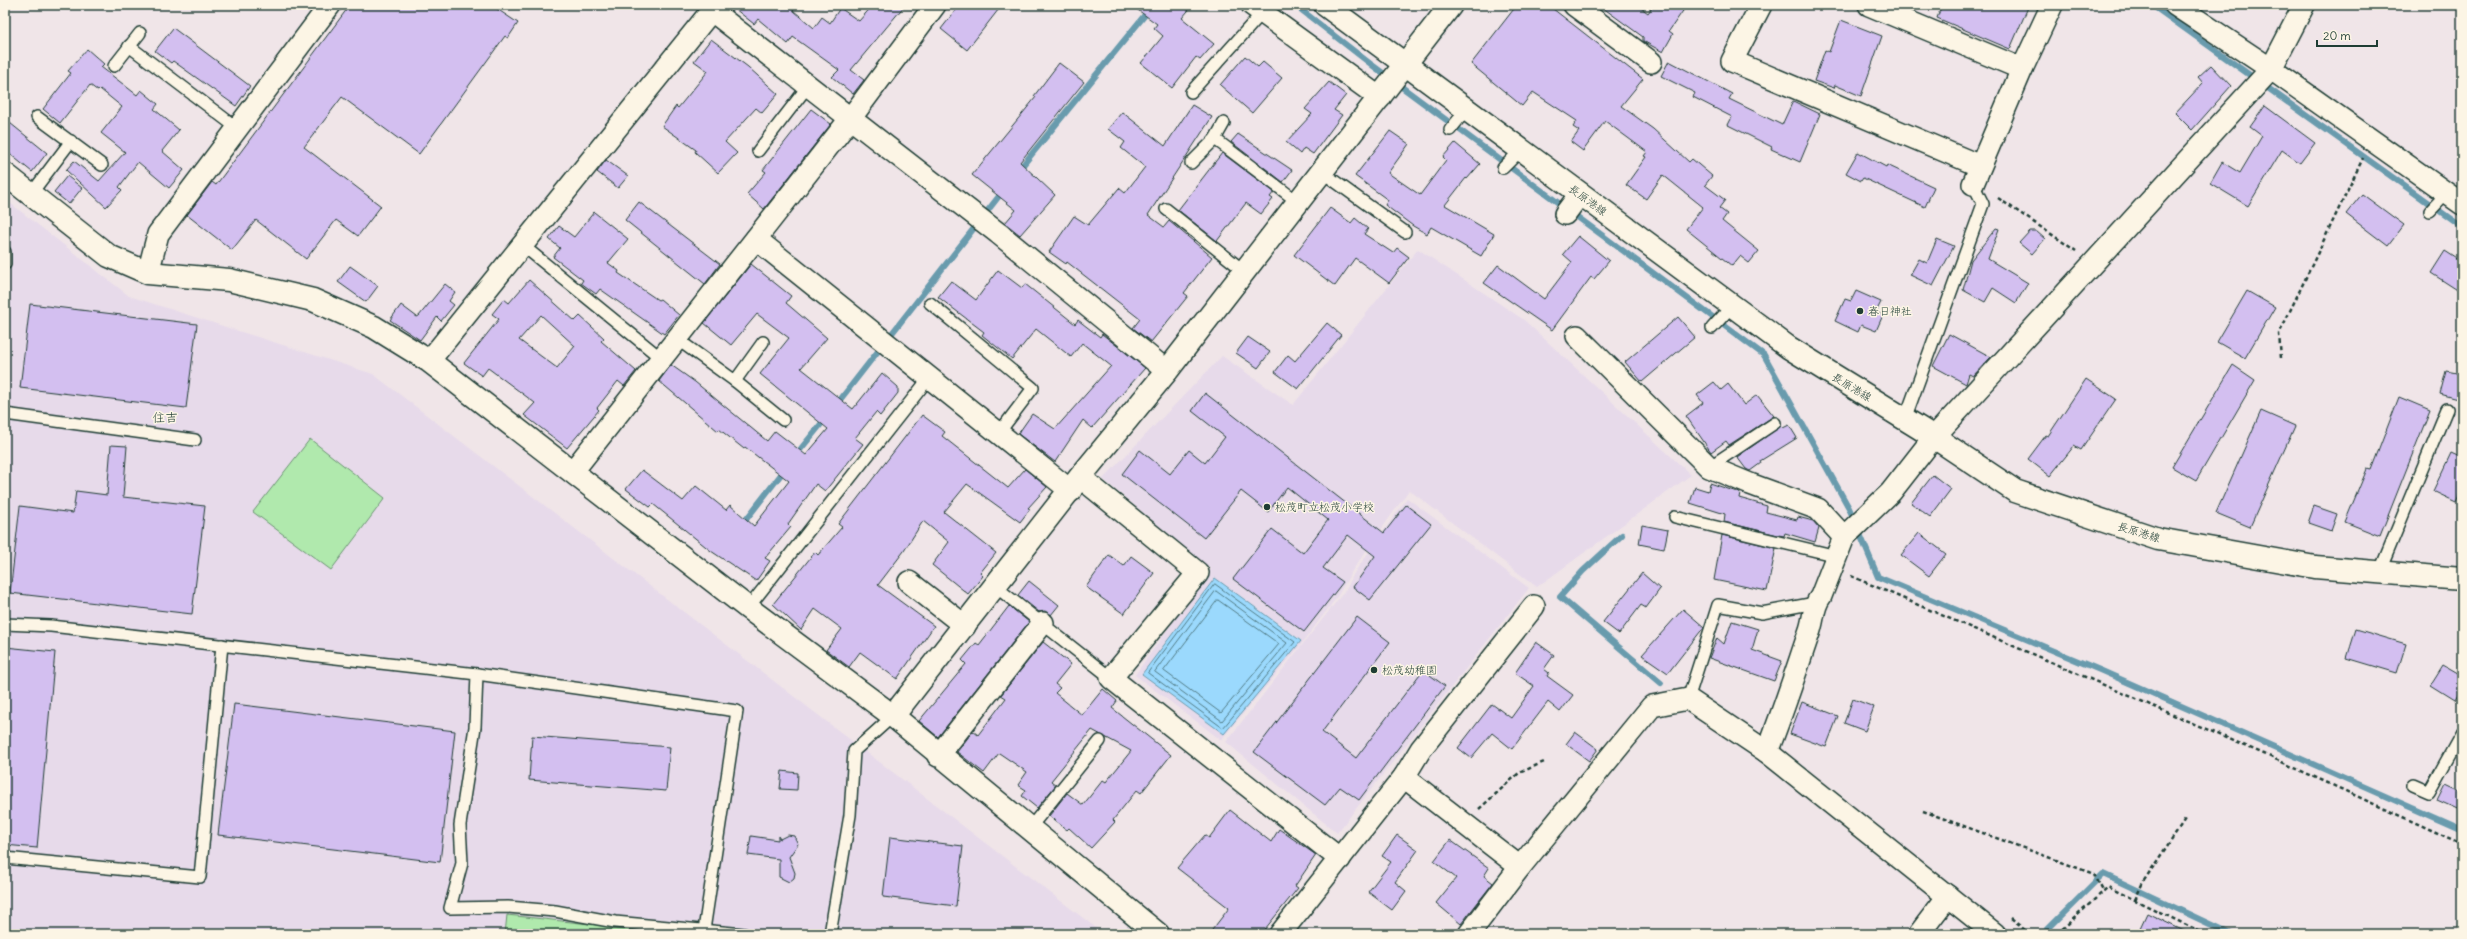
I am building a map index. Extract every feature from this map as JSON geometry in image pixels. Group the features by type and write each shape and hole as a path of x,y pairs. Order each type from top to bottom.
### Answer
{"street":[{"path":"148,273 158,234 330,5"},
{"path":"573,471 850,119 935,5"},
{"name":"長原港線","path":"1325,5 1393,81 1466,110 1788,348 1934,437 2015,491 2158,539 2315,567 2379,573 2462,578"},
{"path":"892,716 1167,371 1451,5"},
{"path":"1574,5 1651,62"},
{"path":"1761,5 1732,61 1976,177 2022,69 2052,5"},
{"path":"1869,5 2022,69"},
{"path":"2175,5 2272,69 2454,199"},
{"path":"1767,752 1784,709 1813,622 1815,603 1844,537 1891,492 1934,437 2272,69 2304,5"},
{"path":"429,361 521,244 714,8 808,86 998,233 1167,371"},
{"path":"1257,9 1393,81"},
{"path":"5,174 109,256 148,273 229,280 313,300 374,327 429,361 748,608 892,716 938,756 1158,934"},
{"path":"1565,214 1580,194"},
{"path":"756,239 998,434 1076,484 1198,573 1111,678 1340,859"},
{"path":"1577,336 1709,467 1818,509 1844,537"},
{"path":"909,582 965,626"},
{"path":"1280,934 1404,777 1421,749 1534,606"},
{"path":"938,756 1043,623"},
{"path":"1470,934 1520,867 1652,706 1688,699 1767,752 1995,934"},
{"path":"1404,777 1520,867"},
{"path":"1919,934 1948,896"}],"lane":[{"path":"1191,92 1257,9"},
{"path":"114,66 140,33"},
{"path":"130,46 237,128"},
{"path":"758,151 808,86"},
{"path":"1450,130 1466,110"},
{"path":"37,117 102,165"},
{"path":"1191,163 1215,139 1224,123"},
{"path":"1215,139 1298,202"},
{"path":"31,194 70,141"},
{"path":"1503,168 1521,150"},
{"path":"1322,172 1405,232"},
{"path":"1905,419 1983,204 1976,177"},
{"path":"2430,211 2454,199"},
{"path":"1166,209 1244,271"},
{"path":"521,244 662,359"},
{"path":"5,252 5,264"},
{"path":"930,303 1033,388 998,434"},
{"path":"1712,328 1732,306"},
{"path":"677,340 735,381 783,420"},
{"path":"735,381 763,342"},
{"path":"748,608 929,378"},
{"path":"2379,573 2447,409"},
{"path":"5,414 195,440"},
{"path":"1709,467 1775,423"},
{"path":"1675,517 1834,562"},
{"path":"996,587 1111,678"},
{"path":"1688,699 1718,605 1762,613 1815,603"},
{"path":"5,624 50,626 477,674 737,711 704,930"},
{"path":"5,858 200,877 222,645"},
{"path":"477,674 475,727 460,825 462,863 450,908 508,908 555,911 615,922 744,934"},
{"path":"830,934 850,815 854,751 892,716"},
{"path":"2413,785 2429,792 2462,733"},
{"path":"1029,829 1100,741"}],"path":[{"path":"2281,358 2279,334 2361,162"},
{"path":"1976,177 2094,263"},
{"path":"1834,562 2462,844"},
{"path":"1466,825 1479,809 1518,773 1544,762"},
{"path":"1923,811 2094,874 2103,891"},
{"path":"2135,900 2143,882 2185,819"},
{"path":"2057,934 2108,887 2205,934"}],"shaded area":[{"path":"5,199 129,296 373,374 1104,934 5,934"},
{"name":"松茂町立松茂小学校","path":"1418,249 1524,320 1691,475 1537,587 1409,490 1352,571 1337,597 1300,646 1221,740 1135,675 1211,569 1103,479 1222,356 1293,405"},
{"name":"松茂幼稚園","path":"1407,498 1529,588 1337,833 1226,742 1347,588 1354,573"}],"green space":[{"path":"310,439 385,498 331,570 253,512"},
{"path":"507,915 681,934 505,934"}],"water":[{"path":"1215,578 1301,641 1224,734 1142,674"}],"building":[{"path":"350,5 491,5 518,23 508,38 505,36 419,154 342,97 304,147 381,206 358,236 336,220 306,259 256,220 232,250 187,215 212,182 216,185"},
{"path":"730,5 787,5 814,28 822,17 830,23 840,8 859,21 873,5 905,5 851,70 864,80 853,94 832,77 839,70 793,37 788,44 758,19 754,24"},
{"path":"960,5 1002,5 967,50 941,29"},
{"path":"1131,5 1193,5 1182,18 1214,44 1200,60 1196,57 1172,88 1141,63 1163,36 1154,28 1157,24"},
{"path":"1517,5 1548,5 1643,79 1621,106 1653,129 1689,162 1692,159 1712,176 1705,185 1725,200 1719,208 1727,214 1722,221 1759,251 1749,263 1740,256 1732,266 1686,229 1703,207 1663,175 1646,199 1626,185 1646,157 1644,156 1647,152 1605,121 1583,151 1571,142 1579,131 1573,127 1577,121 1533,92 1522,106 1471,64"},
{"path":"1599,5 1637,5 1648,13 1654,5 1687,5 1669,31 1673,34 1663,52 1643,41 1643,37"},
{"path":"1942,5 2029,5 2010,49 1937,18"},
{"path":"1841,20 1882,36 1861,96 1835,85 1834,88 1814,81 1825,50 1829,52"},
{"path":"173,28 250,86 236,106 173,61 171,63 155,51"},
{"path":"711,39 748,67 778,94 762,113 756,108 725,142 737,153 718,173 695,152 696,150 662,126 676,106 678,108 708,71 694,61"},
{"path":"87,49 104,64 101,67 137,95 141,90 158,104 154,109 179,130 162,151 184,170 169,188 138,162 119,187 122,190 106,207 66,170 74,161 99,181 125,152 101,133 122,107 100,89 98,91 90,85 60,123 43,109 71,73 68,71"},
{"path":"1245,56 1258,67 1263,62 1282,78 1252,113 1220,85"},
{"path":"1669,61 1732,94 1729,99 1782,125 1793,101 1820,114 1800,162 1771,149 1772,147 1728,125 1732,117 1693,97 1695,93 1661,76"},
{"path":"1059,63 1084,82 1020,162 1055,195 1020,235 1005,223 1016,210 972,175 1036,97 1034,96"},
{"path":"2211,65 2231,86 2192,130 2175,113 2203,83 2198,77"},
{"path":"1329,82 1346,95 1334,110 1342,115 1313,154 1304,148 1300,154 1286,142 1312,114 1305,109"},
{"path":"1192,105 1212,117 1148,215 1164,227 1169,221 1212,257 1184,293 1188,296 1151,342 1133,328 1140,319 1067,262 1066,264 1049,252 1074,216 1088,225 1119,188 1125,193 1145,167 1121,148 1125,142 1108,129 1122,112 1165,146"},
{"path":"2265,106 2315,143 2300,163 2282,150 2248,206 2210,183 2222,162 2240,173 2262,136 2250,127"},
{"path":"811,109 831,124 764,209 747,194 766,172 763,170"},
{"path":"5,119 47,153 32,172 5,150"},
{"path":"1390,131 1409,144 1388,173 1420,195 1446,160 1443,157 1455,143 1480,164 1467,179 1466,178 1445,205 1494,234 1481,256 1431,227 1427,234 1413,226 1385,205 1388,200 1355,176"},
{"path":"1238,134 1292,170 1283,182 1231,142"},
{"path":"1858,152 1886,167 1887,165 1934,187 1925,207 1863,178 1861,181 1846,173"},
{"path":"1222,153 1274,192 1270,197 1273,199 1261,214 1246,203 1217,241 1178,210"},
{"path":"606,160 628,176 618,188 597,172"},
{"path":"67,176 82,188 69,204 54,192"},
{"path":"2362,194 2404,225 2388,246 2346,214"},
{"path":"639,202 720,264 705,284 625,220"},
{"path":"1330,208 1351,223 1355,218 1368,229 1364,234 1393,253 1397,248 1409,257 1389,283 1355,258 1335,286 1294,255"},
{"path":"594,212 628,239 608,263 619,271 618,273 658,300 660,299 679,315 664,334 600,289 596,294 581,283 583,280 553,257 560,248 549,239 559,226 574,237"},
{"path":"1996,228 1999,229 1988,259 2028,283 2016,303 1993,288 1985,302 1963,290 1971,260"},
{"path":"2030,231 2036,231 2045,239 2032,254 2019,243"},
{"path":"1578,236 1609,261 1594,279 1591,277 1552,330 1484,283 1498,265 1544,299 1572,262 1563,254"},
{"path":"1937,239 1954,246 1933,286 1910,275 1919,259 1927,263"},
{"path":"2445,251 2462,262 2462,293 2431,273"},
{"path":"751,264 791,296 786,303 827,338 801,368 853,409 882,373 898,387 898,393 880,416 876,412 855,438 863,444 825,491 816,484 788,524 791,527 765,558 770,561 756,581 711,551 653,504 650,507 626,489 642,470 683,501 696,486 726,510 730,505 754,526 789,481 745,447 744,449 719,429 718,431 659,381 671,365 695,382 767,441 775,431 806,455 828,429 760,374 789,338 757,314 731,345 704,323"},
{"path":"350,266 378,286 366,302 338,282"},
{"path":"998,270 1022,288 1025,284 1075,324 1078,320 1100,337 1102,334 1145,368 1092,428 1083,420 1055,462 1018,434 1032,414 1055,429 1111,366 1082,343 1071,357 1036,329 1012,359 982,335 984,332 938,297 951,281 976,300"},
{"path":"529,280 575,321 580,316 604,338 601,341 636,371 624,386 618,381 597,408 599,410 567,448 524,415 535,403 488,368 482,376 464,363 499,319 492,314 504,299 509,303","holes":["541,315 575,346 557,368 519,340"]},
{"path":"445,284 455,292 449,301 454,305 441,321 437,317 420,340 390,320 401,305 417,317 419,316"},
{"name":"春日神社","path":"1856,291 1881,302 1876,312 1883,315 1876,331 1861,325 1858,332 1835,321 1845,299 1851,301"},
{"path":"2247,291 2275,307 2245,358 2217,342"},
{"path":"30,304 197,324 186,408 20,388"},
{"path":"1678,317 1695,337 1642,382 1625,362"},
{"path":"1327,323 1341,335 1298,389 1275,372 1288,355 1295,361"},
{"path":"1949,334 1991,357 1973,376 1969,374 1966,384 1933,366"},
{"path":"1248,337 1270,352 1258,368 1236,353"},
{"path":"2233,365 2255,380 2196,481 2172,467"},
{"path":"2446,371 2462,374 2462,400 2440,394"},
{"path":"2086,379 2116,399 2081,450 2074,446 2050,476 2028,459 2046,435 2048,436"},
{"path":"1714,382 1721,390 1728,384 1744,405 1757,395 1774,416 1729,445 1726,441 1711,452 1686,416 1703,403 1697,395"},
{"path":"1205,393 1384,533 1406,505 1431,524 1370,600 1353,587 1375,556 1348,535 1323,568 1343,582 1304,632 1233,579 1272,529 1303,553 1328,520 1287,487 1268,512 1241,491 1204,538 1122,474 1140,450 1170,474 1189,450 1205,463 1225,437 1192,411"},
{"path":"2399,397 2430,410 2380,536 2345,522 2367,469 2371,470"},
{"path":"2261,411 2295,426 2250,527 2216,513"},
{"path":"922,415 945,432 942,436 1008,488 1025,469 1047,487 1028,508 1030,509 1020,522 967,484 944,512 996,553 980,573 983,576 968,594 932,565 949,542 923,521 904,551 878,585 934,626 897,679 860,652 849,667 826,650 842,629 815,609 801,630 773,604 815,552 818,555 842,527 838,524"},
{"path":"1789,425 1797,438 1760,461 1761,463 1750,471 1746,469 1737,457 1781,426 1783,428"},
{"path":"111,445 127,446 123,497 205,506 192,614 10,593 20,506 73,513 76,491 107,495"},
{"path":"2451,453 2462,458 2462,488 2456,502 2433,491"},
{"path":"1933,475 1951,489 1930,517 1911,503"},
{"path":"1710,483 1740,493 1739,498 1767,506 1766,512 1797,520 1798,517 1813,521 1819,528 1815,542 1785,533 1784,536 1778,535 1724,522 1725,514 1690,503 1695,487 1708,491"},
{"path":"2314,506 2337,514 2331,531 2308,523"},
{"path":"1642,525 1668,530 1664,549 1639,544"},
{"path":"1919,533 1946,554 1929,576 1901,555"},
{"path":"1722,535 1776,548 1767,591 1714,580"},
{"path":"1109,555 1124,566 1131,556 1154,573 1124,614 1086,587"},
{"path":"1642,573 1660,589 1646,608 1641,605 1619,634 1603,622"},
{"path":"1029,581 1059,605 1051,615 1045,611 1039,612 1018,595"},
{"path":"1009,606 1029,622 938,737 919,721 966,664 962,660 976,643 979,645"},
{"path":"1683,609 1704,627 1668,673 1642,655"},
{"path":"1357,617 1390,642 1322,732 1356,758 1423,670 1445,686 1359,800 1340,787 1325,805 1254,752"},
{"path":"1732,621 1758,629 1752,650 1782,661 1774,681 1709,658 1717,638 1724,644"},
{"path":"2356,629 2406,644 2397,673 2347,658"},
{"path":"1043,642 1071,664 1055,684 1060,688 1055,693 1082,715 1103,689 1117,701 1112,708 1171,755 1141,793 1137,790 1113,820 1115,822 1091,848 1069,828 1067,830 1049,816 1067,793 1083,805 1103,780 1106,782 1131,751 1092,730 1051,781 1056,785 1037,808 1022,796 1026,790 1018,785 1027,772 999,753 984,773 957,752 973,731 978,735 1006,698 1001,695"},
{"path":"1536,642 1554,655 1544,669 1549,673 1547,676 1573,695 1560,712 1548,702 1512,749 1492,733 1471,758 1458,748 1492,704 1511,718 1534,686 1515,673"},
{"path":"5,647 55,652 37,848 5,845"},
{"path":"2443,666 2462,677 2462,688 2455,700 2431,685"},
{"path":"1853,699 1874,707 1865,731 1844,723"},
{"path":"1802,702 1838,716 1826,747 1790,734"},
{"path":"234,704 455,731 440,862 218,835"},
{"path":"1575,732 1598,749 1589,761 1566,744"},
{"path":"532,736 670,747 666,791 529,780"},
{"path":"782,771 798,773 797,790 780,789"},
{"path":"2445,784 2462,792 2462,811 2437,800"},
{"path":"1230,810 1271,842 1279,829 1316,855 1295,886 1298,888 1261,934 1209,934 1229,908 1177,868 1205,835 1209,838"},
{"path":"788,835 794,836 798,844 789,857 795,873 794,878 789,882 779,877 779,859 748,855 751,836 778,840 778,836 780,839"},
{"path":"1397,835 1418,850 1395,882 1406,891 1392,910 1368,892 1391,862 1382,856"},
{"path":"890,837 963,846 956,906 883,897"},
{"path":"1450,840 1489,868 1484,876 1493,883 1461,924 1436,903 1456,878 1434,861"},
{"path":"2147,913 2190,934 2151,934 2140,928"}],"waterway":[{"path":"1018,171 1153,5"},
{"path":"1295,5 1372,65 1764,355 1849,508 1878,577 2102,671 2462,830"},
{"path":"2152,5 2462,227"},
{"path":"836,405 1003,191"},
{"path":"795,456 826,418"},
{"path":"741,526 786,468"},
{"path":"1622,535 1583,571 1560,597 1661,683"},
{"path":"2044,933 2103,874 2231,934"}],"place":[{"name":"春日神社","path":"1860,311"},
{"name":"松茂町立松茂小学校","path":"1267,507"},
{"name":"松茂幼稚園","path":"1374,670"}],"district":[{"name":"住吉","path":"165,417"}]}
